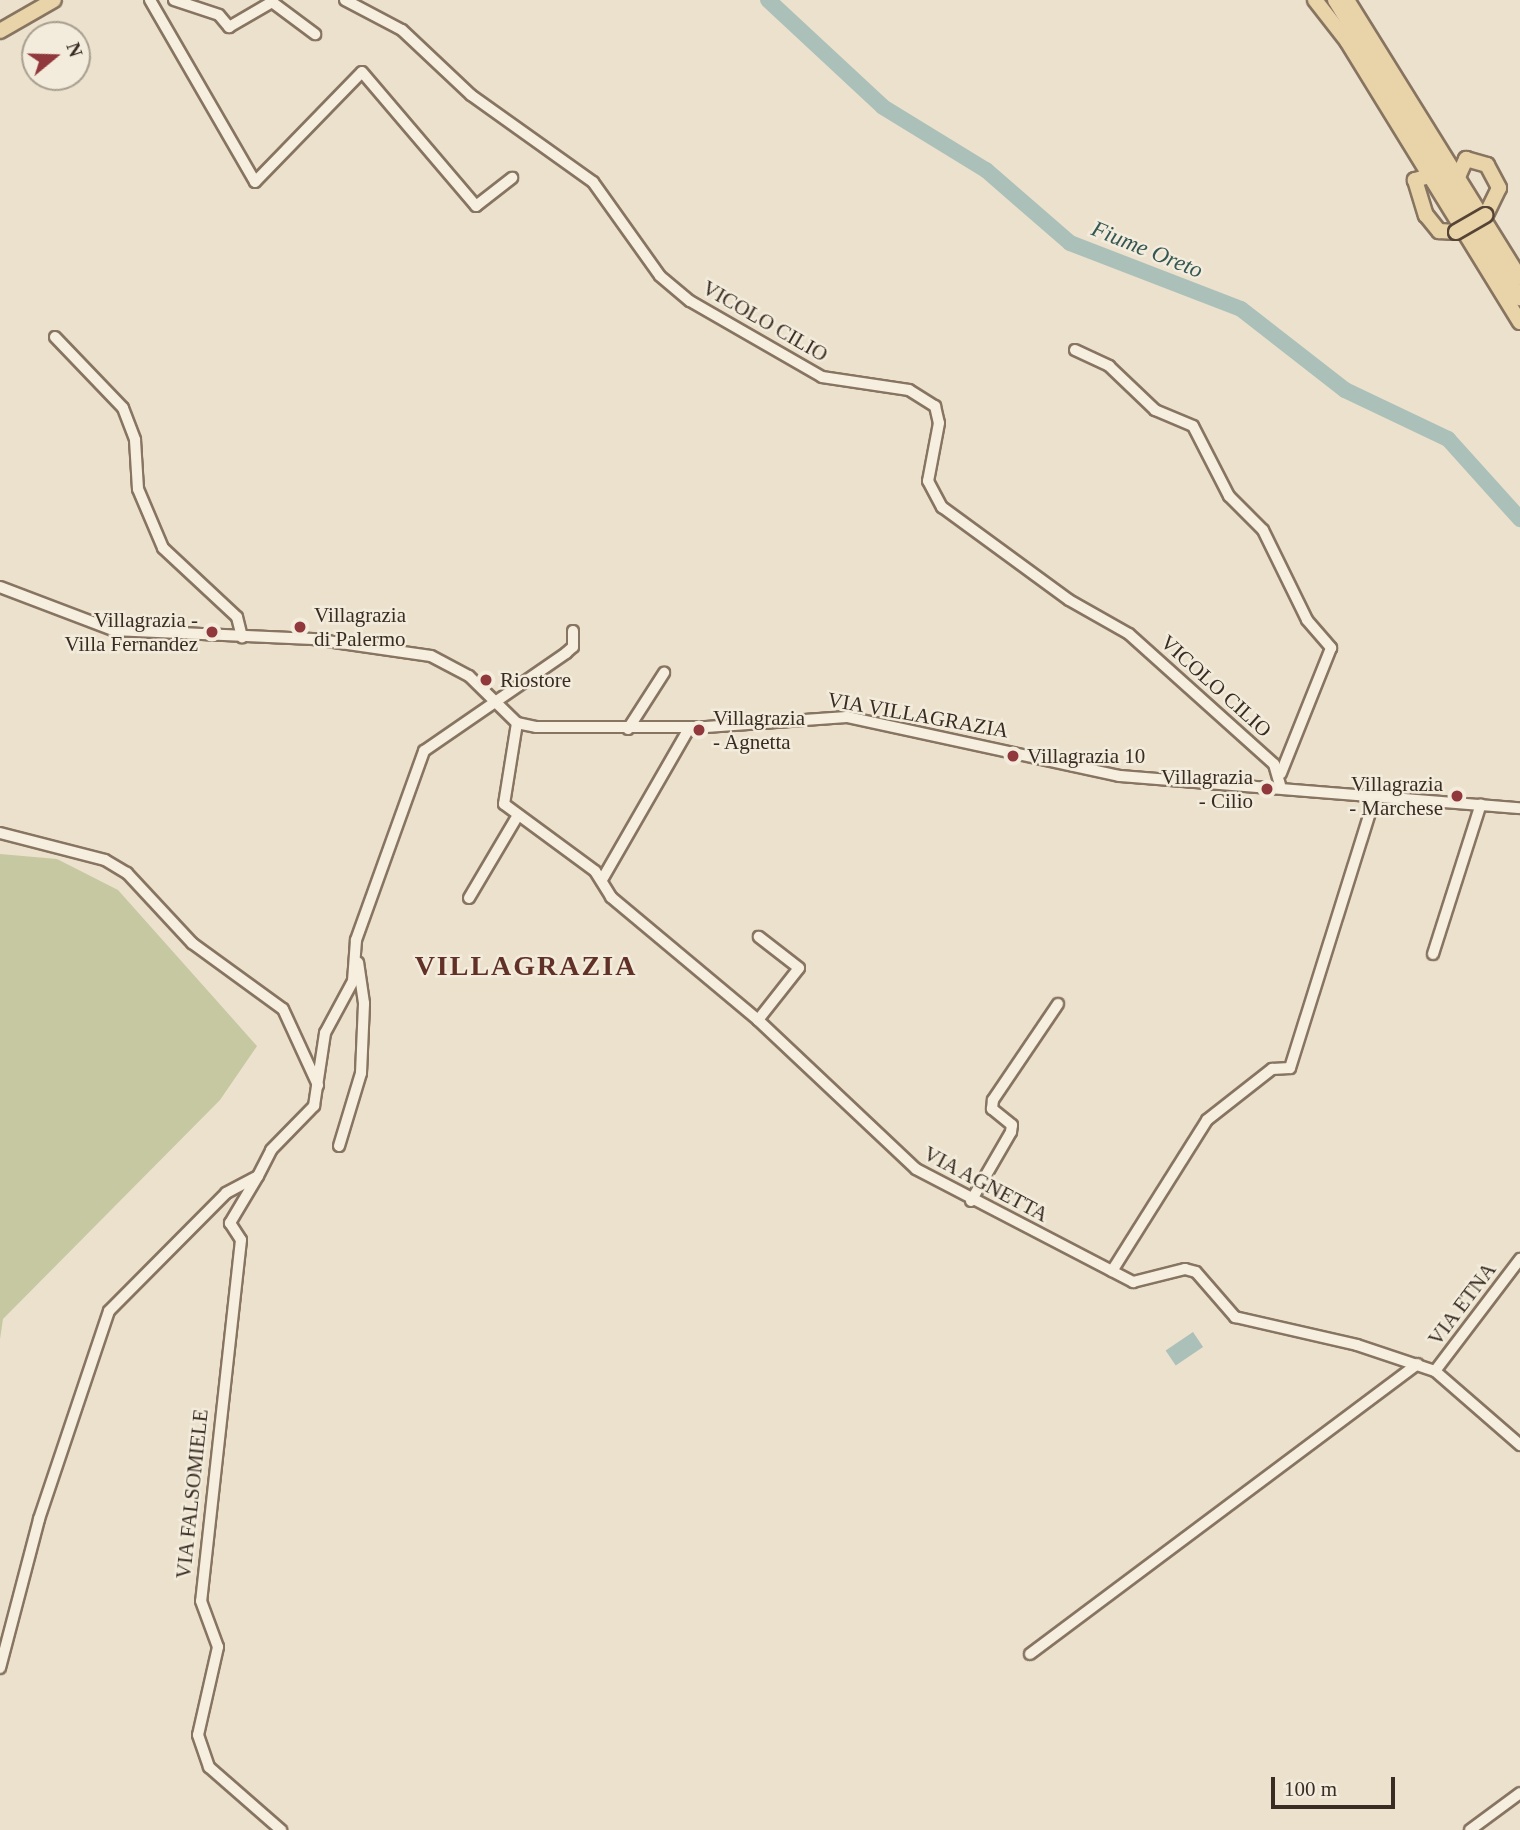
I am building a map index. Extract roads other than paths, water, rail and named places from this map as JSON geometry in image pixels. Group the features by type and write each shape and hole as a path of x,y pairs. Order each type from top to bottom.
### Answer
{"main road":[{"path":"0,31 54,0"},
{"path":"1315,0 1347,40 1520,322"},
{"path":"1335,0 1520,298"},
{"path":"1347,0 1513,259 1520,278"},
{"path":"1429,176 1415,180 1426,215 1439,231 1456,232 1486,215 1499,188 1487,166 1466,159 1458,177"}],"street":[{"path":"150,0 255,182 362,72 476,206 512,178"},
{"path":"174,0 219,15 229,27 272,2 316,34"},
{"name":"VICOLO CILIO","path":"345,0 402,30 471,95 593,182 638,237 660,276 690,301 822,377 909,390 935,406 939,423 928,481 942,507 1069,600 1129,634 1281,779"},
{"path":"55,337 123,408 135,440 144,512 163,548 237,617 242,637"},
{"path":"1075,350 1109,366 1155,410 1193,426 1229,496 1263,530 1307,620 1331,648 1281,779"},
{"path":"0,587 113,630 242,637 431,656 460,669 517,723 504,800 518,815 469,898"},
{"path":"0,1668 50,1483 108,1311 226,1192 258,1176 271,1150 314,1106 325,1033 353,981 354,961 415,765 436,739 492,699 566,653 573,646 573,631"},
{"path":"628,729 664,673"},
{"name":"VIA VILLAGRAZIA","path":"517,723 628,729 847,717 1119,776 1281,779 1376,794 1520,808"},
{"path":"603,878 690,727"},
{"path":"1112,1270 1208,1120 1272,1069 1290,1068 1376,794"},
{"path":"1433,954 1481,804"},
{"name":"VIA AGNETTA","path":"518,815 603,878 611,897 758,1020 904,1161 971,1201 1141,1284 1185,1269 1203,1279 1235,1317 1435,1371 1520,1445"},
{"path":"0,833 105,860 127,873 192,943 283,1009 318,1086"},
{"path":"758,1020 799,968 759,937"},
{"path":"339,1146 361,1073 364,1003 360,962 354,961"},
{"path":"971,1201 1011,1132 1012,1125 992,1109 993,1100 1058,1004"},
{"name":"VIA FALSOMIELE","path":"258,1176 230,1223 241,1240 201,1601 218,1647 198,1735 209,1768 281,1830"},
{"name":"VIA ETNA","path":"1435,1371 1520,1259"},
{"path":"1030,1654 1417,1364"},
{"path":"1469,1830 1520,1793"}],"water":[{"path":"1193,1332 1203,1347 1176,1365 1166,1350"}],"waterway":[{"name":"Fiume Oreto","path":"768,0 883,107 986,170 1070,243 1241,309 1345,390 1448,439 1520,519"}],"place":[{"name":"Villagrazia di Palermo","path":"300,627"},
{"name":"Villagrazia - Villa Fernandez","path":"212,632"},
{"name":"Riostore","path":"486,680"},
{"name":"Villagrazia - Agnetta","path":"699,730"},
{"name":"Villagrazia 10","path":"1013,756"},
{"name":"Villagrazia - Cilio","path":"1267,789"},
{"name":"Villagrazia - Marchese","path":"1457,796"}],"district":[{"name":"VILLAGRAZIA","path":"526,966"}]}
